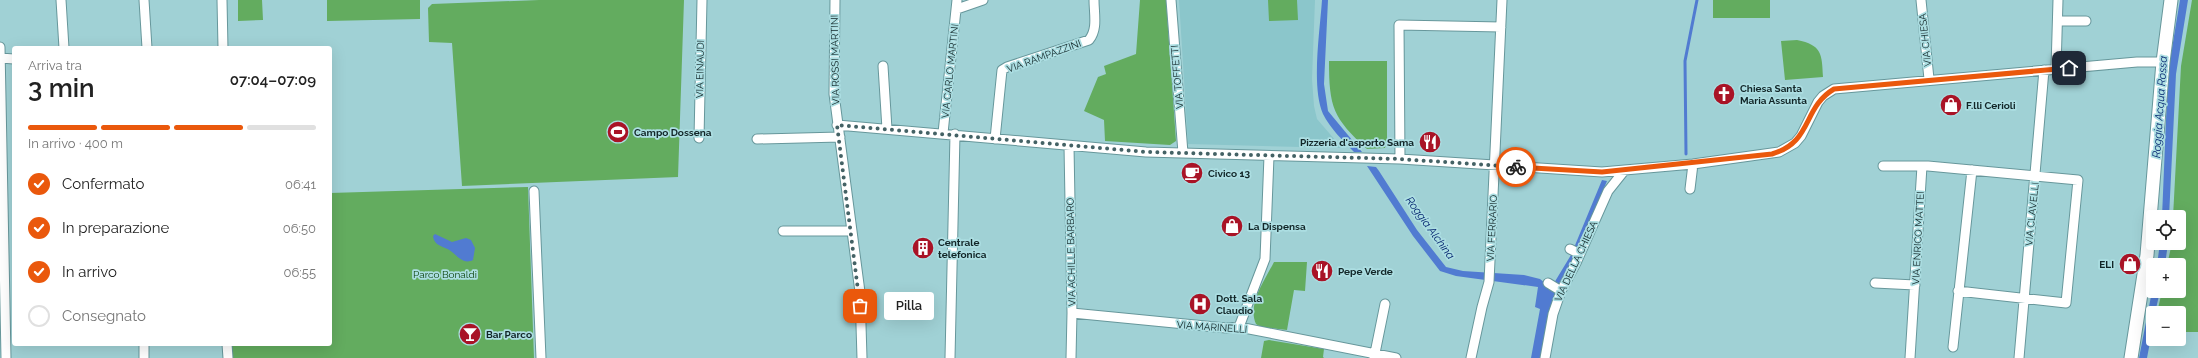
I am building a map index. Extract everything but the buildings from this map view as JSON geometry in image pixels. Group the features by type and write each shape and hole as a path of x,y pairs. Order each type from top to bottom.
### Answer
{"street":[{"path":"61,0 64,46"},
{"path":"144,0 148,46"},
{"path":"222,0 223,46"},
{"name":"VIA EINAUDI","path":"699,138 702,0"},
{"name":"VIA ROSSI MARTINI","path":"834,0 834,94 860,292 862,358"},
{"name":"VIA CARLO MARTINI","path":"943,133 957,5 983,0"},
{"name":"VIA RAMPAZZINI","path":"995,139 1002,70 1007,67 1089,40 1093,34 1095,26 1094,0"},
{"name":"VIA TOFFETTI","path":"1171,0 1183,153"},
{"name":"VIA FERRARIO","path":"1471,358 1482,307 1488,289 1502,0"},
{"name":"VIA CHIESA","path":"1921,0 1929,79"},
{"path":"2056,69 2058,0"},
{"path":"2131,358 2147,256 2163,62 2171,0"},
{"path":"2058,21 2086,21"},
{"path":"1400,159 1399,25 1501,27"},
{"path":"0,47 6,358"},
{"path":"0,58 12,59"},
{"name":"VIA CHIESA","path":"1624,171 1772,154 1787,148 1801,136 1820,99 1834,89 1929,79 2137,62 2163,62"},
{"path":"883,66 887,129"},
{"name":"VIA CLAVELLI","path":"2019,358 2044,70"},
{"path":"837,125 955,134 1069,146 1183,153 1400,159 1602,172 1624,171"},
{"path":"950,358 955,134"},
{"path":"757,139 840,137"},
{"name":"VIA ACHILLE BARBARO","path":"1069,146 1072,313 1070,358"},
{"path":"1239,327 1265,259 1269,156"},
{"path":"1690,189 1692,164"},
{"path":"1883,166 1922,166 2078,180 2066,302 2023,299 1958,291"},
{"name":"VIA ENRICO MATTEI","path":"1910,358 1922,166"},
{"path":"1953,347 1972,170"},
{"name":"VIA DELLA CHIESA","path":"1545,358 1553,314 1561,291 1580,254 1608,190 1624,171"},
{"path":"534,191 541,358"},
{"path":"783,231 851,231"},
{"path":"1570,249 1580,254"},
{"path":"1548,283 1561,291"},
{"path":"1875,283 1915,285"},
{"path":"1374,356 1385,304"},
{"name":"VIA MARINELLI","path":"1072,313 1226,328 1239,327 1374,356 1396,358"},
{"path":"144,346 144,358"},
{"path":"227,346 228,358"}],"shaded area":[{"path":"1179,0 1315,0 1312,79 1314,106 1317,119 1342,148 1188,144"}],"green space":[{"path":"238,0 262,0 263,20 238,21"},
{"path":"327,0 420,0 420,19 327,21"},
{"path":"539,0 684,0 678,177 462,186 452,43 429,42 428,8 432,4"},
{"path":"1140,0 1166,0 1176,141 1170,145 1105,141 1104,120 1084,111 1098,77 1106,74 1104,66 1136,54"},
{"path":"1268,0 1297,0 1298,20 1269,21"},
{"path":"1713,0 1770,0 1770,18 1713,18"},
{"path":"2192,0 2198,0 2198,332 2186,332 2186,306 2159,306 2160,298 2186,298 2186,258 2169,258 2170,250 2186,250 2186,210 2173,210 2181,66"},
{"path":"1797,40 1811,45 1819,52 1822,62 1823,77 1785,80 1781,41"},
{"path":"1329,61 1387,61 1387,138 1385,148 1367,149 1340,120 1332,101"},
{"name":"Parco Bonaldi","path":"528,187 534,358 231,358 231,346 332,346 332,193"},
{"path":"1274,262 1307,262 1305,291 1294,290 1287,330 1261,327 1256,324 1254,316 1255,300"},
{"path":"1269,340 1324,349 1324,358 1261,358 1264,341"}],"water":[{"path":"1322,0 1328,0 1324,84 1328,111 1362,152 1354,152 1337,134 1323,114 1319,103 1317,58"},
{"path":"2180,0 2188,0 2176,74 2169,210 2162,210 2168,72"},
{"path":"1367,166 1376,167 1417,230 1446,267 1463,271 1524,275 1540,279 1551,288 1571,255 1602,180 1607,181 1578,250 1556,289 1540,358 1531,358 1540,309 1535,307 1538,287 1456,276 1440,271 1413,236"},
{"path":"435,234 452,242 466,238 471,240 475,248 473,260 462,260 449,250 437,244 434,241 433,236"},
{"path":"2159,250 2167,250 2166,258 2158,258"},
{"path":"2151,298 2158,298 2157,306 2149,306"},
{"path":"2146,322 2146,346 2149,346 2147,358 2139,358"}],"waterway":[{"path":"1686,154 1685,61 1697,0"}],"way so far":[{"path":"860,306 860,292 840,137 837,125 943,133 1069,146 1146,152 1400,159 1516,167"}],"place":[{"name":"Chiesa Santa Maria Assunta","path":"1724,94"},
{"name":"F.lli Cerioli","path":"1951,105"},
{"name":"Campo Dossena","path":"618,132"},
{"name":"Pizzeria d'asporto Sama","path":"1430,142"},
{"name":"Civico 13","path":"1192,173"},
{"name":"La Dispensa","path":"1232,226"},
{"name":"Centrale telefonica","path":"923,248"},
{"name":"ELI","path":"2130,264"},
{"name":"Pepe Verde","path":"1322,271"},
{"name":"Dott. Sala Claudio","path":"1200,304"},
{"name":"Pilla","path":"860,306"},
{"name":"Bar Parco","path":"470,334"}],"route":[{"path":"1516,167 1602,172 1624,171 1772,154 1779,152 1795,143 1801,136 1818,102 1823,96 1834,89 1845,86 2069,68"}],"water label":[{"name":"Roggia Acqua Rossa","path":"2160,107"},
{"name":"Roggia Alchina","path":"1430,228"}]}
